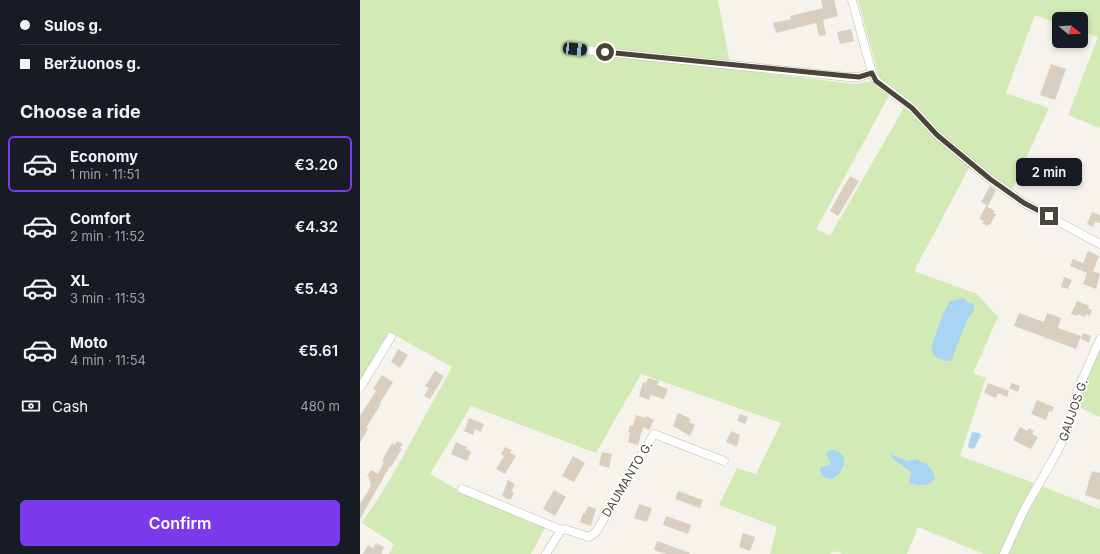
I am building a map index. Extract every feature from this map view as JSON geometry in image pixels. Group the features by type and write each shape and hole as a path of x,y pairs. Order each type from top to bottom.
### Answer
{"street":[{"path":"852,0 872,73 876,81 912,108 937,135 990,179 1024,203 1100,244"},
{"path":"575,49 859,77 872,73"},
{"path":"360,388 391,337"},
{"name":"GAUJOS G.","path":"1004,554 1024,510 1064,438 1069,425 1077,392 1100,340"},
{"name":"DAUMANTO G.","path":"561,530 564,529 589,537 593,536 654,434 724,461"},
{"path":"462,489 561,530 546,554"}],"green space":[{"path":"360,0 718,0 731,69 855,84 873,81 890,94 816,229 830,236 905,106 970,166 914,271 977,294 998,317 973,373 986,378 960,456 1034,483 1001,554 984,554 918,527 907,554 843,554 835,551 830,554 770,554 777,527 719,505 737,468 756,474 781,423 641,374 596,453 471,406 430,474 465,494 545,528 531,554 389,554 394,544 362,523 391,478 452,367 389,332 360,380","holes":["964,299 974,310 967,321 953,355 934,356 931,347 942,316","890,454 908,461 916,459 935,480 928,484 922,485 909,483 911,472 893,459","827,456 844,467 840,473 823,466 830,464"]},
{"path":"858,0 1100,0 1100,128 1068,115 1098,37 1088,33 1088,12 1052,12 1052,21 1035,15 1006,93 1049,108 1012,189 972,161 942,136 879,77"},
{"path":"1098,350 1100,350 1100,417 1076,406"},
{"path":"1041,486 1100,509 1100,554 1007,554 1026,512"}],"water":[{"path":"964,298 968,303 974,304 974,310 967,321 951,361 946,361 934,356 931,347 942,316 950,301"},
{"path":"972,432 979,433 981,435 974,449 969,448 968,445"},
{"path":"829,450 839,452 843,457 844,463 842,470 832,479 825,478 820,471 821,467 830,464 826,454"},
{"path":"890,454 908,461 916,459 927,464 933,472 935,480 928,484 922,485 909,483 911,472 893,459"}],"building":[{"path":"821,0 834,0 838,16 823,20 826,35 819,36 816,23 776,33 773,23 791,19 790,16 823,8"},
{"path":"851,29 854,41 840,44 837,32"},
{"path":"1051,64 1066,69 1055,100 1040,95"},
{"path":"850,176 859,181 838,216 830,211"},
{"path":"990,186 996,190 988,206 981,202"},
{"path":"986,206 995,211 993,213 996,214 990,225 989,224 987,226 982,223 984,221 979,219"},
{"path":"1092,212 1100,215 1100,223 1095,222 1093,227 1087,224"},
{"path":"1088,251 1099,256 1093,271 1100,274 1096,289 1083,284 1087,273 1070,266 1073,259 1083,263"},
{"path":"1064,277 1072,280 1068,289 1061,287"},
{"path":"1077,301 1089,306 1088,308 1092,310 1090,316 1086,314 1085,317 1078,314 1077,316 1071,314"},
{"path":"1019,313 1044,322 1047,313 1061,318 1058,328 1081,336 1076,349 1014,326"},
{"path":"1083,333 1091,336 1089,343 1081,339"},
{"path":"398,349 408,355 400,368 391,362"},
{"path":"435,371 444,376 430,399 424,396 429,388 425,386"},
{"path":"382,375 393,382 366,428 368,429 360,443 360,416 376,391 373,389"},
{"path":"648,378 659,381 657,385 668,389 664,399 650,395 649,400 639,396 643,382 646,383"},
{"path":"988,383 1009,391 1007,397 998,393 996,398 984,393"},
{"path":"1012,383 1020,386 1018,392 1009,388"},
{"path":"1037,400 1054,407 1052,412 1049,411 1046,420 1031,414"},
{"path":"678,413 691,419 689,422 695,425 690,436 673,426"},
{"path":"740,414 748,417 745,424 737,421"},
{"path":"636,415 646,418 647,416 654,420 649,430 643,427 638,445 628,442 630,425 633,426"},
{"path":"469,418 484,424 481,432 475,429 473,435 464,431"},
{"path":"1020,427 1027,431 1029,428 1034,431 1032,434 1038,437 1031,449 1013,440"},
{"path":"731,431 740,435 737,447 726,442"},
{"path":"397,441 403,444 400,448 402,449 391,467 390,466 360,519 360,504 371,486 369,477 367,476 371,470 378,474 384,462 382,461 392,443 395,445"},
{"path":"456,442 467,447 466,449 471,452 467,461 451,454"},
{"path":"505,447 512,450 510,453 516,456 505,474 496,469 504,456 501,454"},
{"path":"602,452 612,454 609,468 599,465"},
{"path":"573,456 585,463 574,482 562,476"},
{"path":"1092,471 1100,473 1100,500 1085,495"},
{"path":"508,480 515,484 512,490 514,494 510,500 502,496"},
{"path":"554,490 566,497 555,516 543,509"},
{"path":"678,491 703,500 700,508 675,499"},
{"path":"639,504 652,508 647,522 634,518"},
{"path":"588,506 596,509 591,526 580,522 583,513 585,514"},
{"path":"666,516 691,525 688,534 663,525"},
{"path":"743,533 755,537 750,551 739,547"},
{"path":"657,541 690,554 666,554 654,550"},
{"path":"376,543 384,547 381,553 383,554 363,554 368,545 373,548"}],"route":[{"path":"605,52 859,77 872,73 876,81 912,108 937,135 990,179 1024,203 1049,216"}]}
